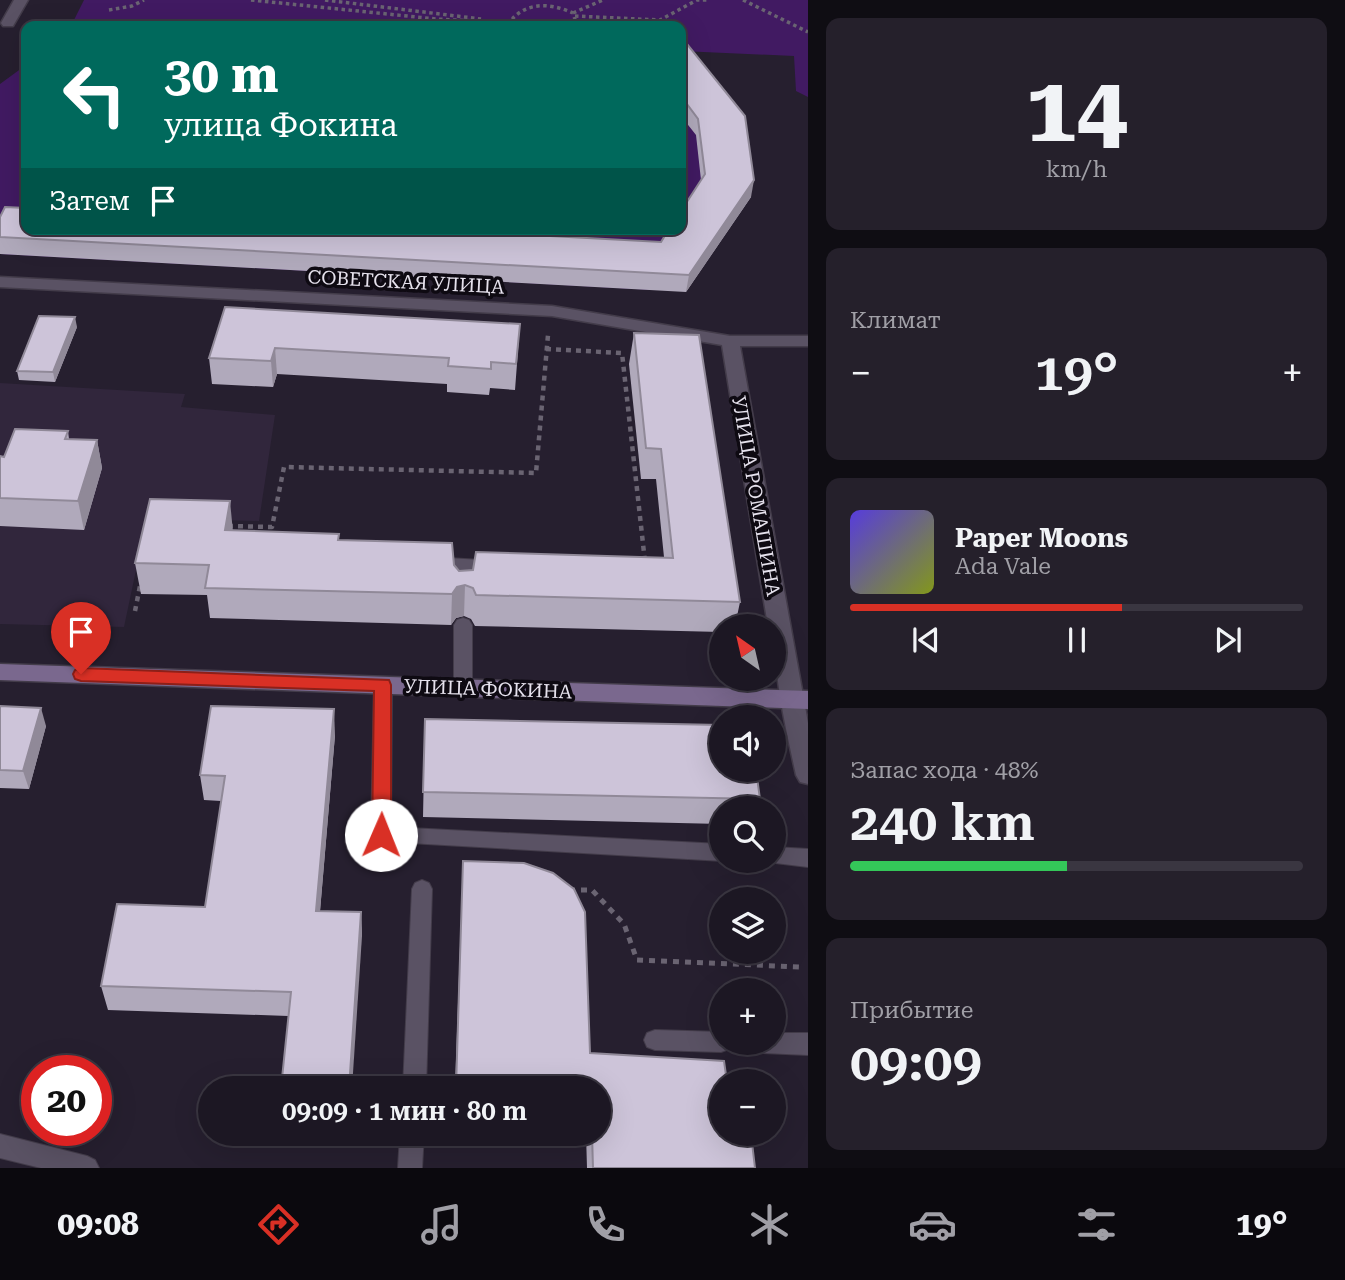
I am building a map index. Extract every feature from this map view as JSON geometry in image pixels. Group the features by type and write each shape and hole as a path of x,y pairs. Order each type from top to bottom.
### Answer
{"main road":[{"name":"УЛИЦА ФОКИНА","path":"0,672 799,699"}],"street":[{"path":"8,23 21,0"},
{"name":"СОВЕТСКАЯ УЛИЦА","path":"0,282 552,311 730,341 808,341"},
{"name":"УЛИЦА РОМАШИНА","path":"730,341 799,699 808,775"}],"lane":[{"path":"414,562 522,569"},
{"path":"465,584 466,565"},
{"path":"463,625 463,688"},
{"path":"383,685 381,835 709,852"},
{"path":"786,857 808,858"},
{"path":"414,1076 422,889"},
{"path":"655,1040 709,1042"},
{"path":"786,1044 808,1044"},
{"path":"0,1146 87,1168"},
{"path":"410,1168 411,1146"}],"path":[{"path":"131,0 132,6"},
{"path":"109,10 132,6 144,0"},
{"path":"251,0 462,21"},
{"path":"325,0 488,21"},
{"path":"374,0 378,8"},
{"path":"574,15 603,0"},
{"path":"515,21 515,14 530,7 558,7 574,15 660,20 697,0 708,0"},
{"path":"743,0 808,33"},
{"path":"574,15 576,21"},
{"path":"219,525 272,527 284,467 536,473 546,349 552,311"},
{"path":"546,349 622,353 645,564"},
{"path":"135,611 142,573"},
{"path":"566,890 592,890 624,924 637,960 801,967"}],"shaded area":[{"path":"84,0 808,0 808,97 796,91 794,56 686,51 686,21 74,21"},
{"path":"21,69 21,235 684,235 653,290 0,254 0,84"},
{"path":"686,94 742,133 686,232"},
{"path":"0,383 185,394 181,407 275,415 259,521 147,518 124,627 0,624"}],"building":[{"path":"686,43 745,116 754,180 689,275 0,237 0,217 5,207 21,208 21,235 530,235 661,242 665,235 686,235 686,203 705,174 698,119 686,103"},
{"path":"225,307 520,324 516,364 491,362 491,369 448,366 449,358 275,348 271,361 209,358"},
{"path":"39,316 75,317 53,372 17,371"},
{"path":"634,333 699,335 740,602 476,595 473,588 465,585 457,587 452,594 205,588 209,565 135,563 150,499 230,501 225,530 339,534 338,540 452,543 454,565 459,571 473,570 476,552 673,558 661,449 646,448"},
{"path":"15,429 68,431 65,439 97,440 78,501 0,498 0,456 4,457"},
{"path":"0,706 41,708 23,771 0,770"},
{"path":"211,706 334,709 316,911 361,912 350,1076 282,1076 291,992 101,986 117,904 205,907 225,776 200,775"},
{"path":"425,719 709,725 709,782 758,782 760,796 709,798 423,792"},
{"path":"463,861 524,863 553,873 574,889 585,912 590,1053 724,1061 725,1069 709,1069 709,1146 752,1146 755,1168 593,1168 592,1146 611,1146 611,1076 456,1076"}],"route":[{"path":"81,674 383,685 381,835"}]}
